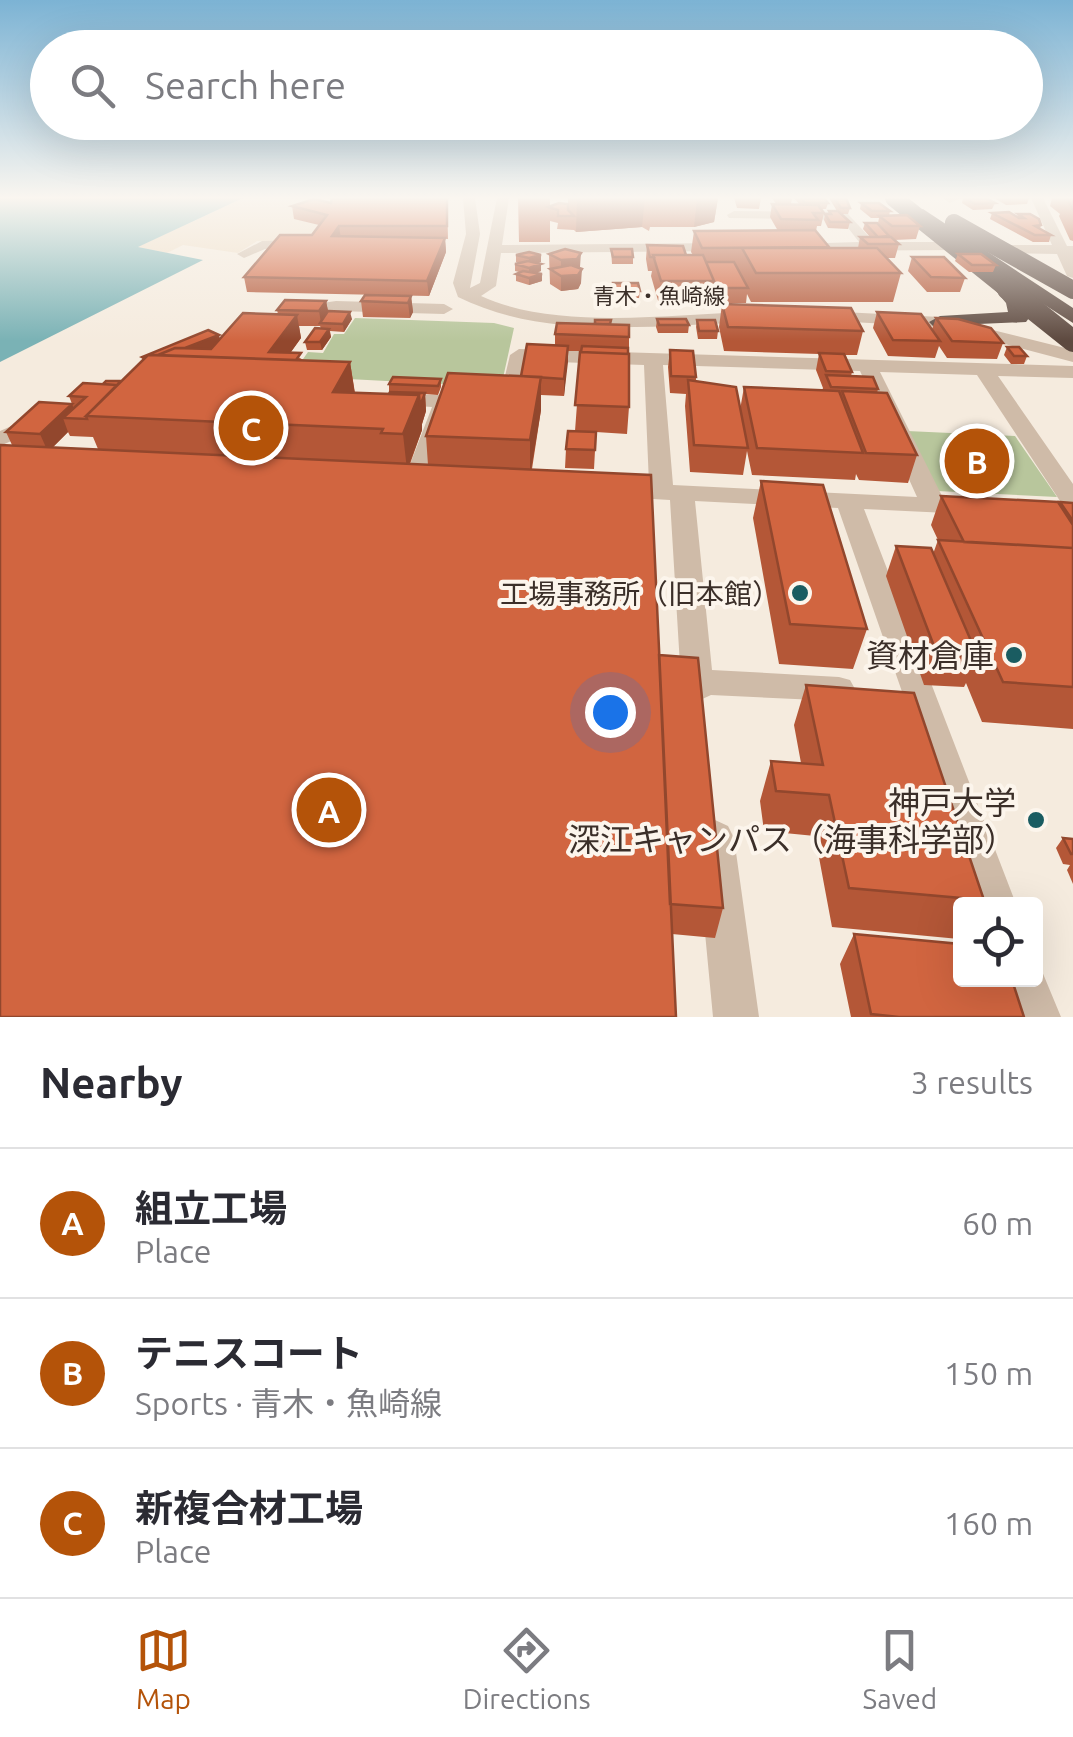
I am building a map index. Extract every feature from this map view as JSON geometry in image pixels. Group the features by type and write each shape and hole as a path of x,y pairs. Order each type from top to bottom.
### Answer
{"highway":[{"path":"955,245 1073,341"},
{"path":"967,245 1073,317"},
{"path":"995,245 1072,288"},
{"path":"997,245 1072,288"},
{"path":"958,246 1073,329"},
{"path":"940,322 1019,318 1016,302 982,264"}],"street":[{"path":"244,254 261,245"},
{"path":"465,245 461,283 467,296 488,286 496,245"},
{"path":"789,247 958,246"},
{"path":"496,249 730,247"},
{"path":"1002,249 1068,249 1072,288"},
{"name":"青木・魚崎線","path":"467,296 494,310 534,318 775,317"},
{"path":"279,316 336,306 444,309"},
{"path":"795,317 873,316 940,322 1073,356"},
{"path":"512,393 519,356 1073,372"},
{"path":"653,359 702,721"},
{"path":"867,366 934,506"},
{"path":"984,370 1067,508"},
{"path":"394,400 444,401 416,480"},
{"path":"0,439 48,416"},
{"path":"586,488 987,508"},
{"path":"848,502 993,897"},
{"path":"697,682 918,694"},
{"path":"711,800 736,1017"},
{"path":"1027,987 1038,1017"}],"green space":[{"path":"355,318 494,323 514,328 501,387 291,376 308,352 323,353 334,334 344,334"},
{"path":"907,431 1015,436 1057,497 937,491"}],"shaded area":[{"path":"140,245 182,245 167,253 137,247"},
{"path":"186,245 250,245 238,253"}],"water":[{"path":"0,245 141,245 138,247 203,260 0,362"}],"building":[{"path":"271,245 442,245 427,281 244,277"},
{"path":"647,245 683,246 686,255 653,255 650,257"},
{"path":"701,245 829,247 702,248"},
{"path":"742,248 877,248 901,273 756,273"},
{"path":"565,249 581,253 577,259 561,260 549,254"},
{"path":"611,249 632,249 633,257 613,257"},
{"path":"529,252 541,255 516,255"},
{"path":"958,254 981,254 996,265 972,265"},
{"path":"653,255 703,255 714,281 661,281"},
{"path":"912,257 944,257 965,278 931,277"},
{"path":"706,262 734,262 748,288 715,288"},
{"path":"515,264 541,264 529,268"},
{"path":"571,265 582,269 578,275 561,276 550,269"},
{"path":"516,274 542,274 529,278"},
{"path":"613,283 638,283 640,291 614,291"},
{"path":"365,295 411,296 408,303 361,301"},
{"path":"285,300 326,301 319,311 277,310"},
{"path":"722,304 851,308 863,331 728,327"},
{"path":"328,311 350,312 343,324 320,323"},
{"path":"877,312 921,314 940,341 893,340"},
{"path":"243,313 297,315 269,352 301,353 296,360 158,355 175,348 211,349"},
{"path":"936,318 991,328 1003,343 952,341"},
{"path":"657,319 686,319 689,325 659,325"},
{"path":"697,320 715,320 718,331 699,331"},
{"path":"557,323 629,325 629,337 555,334"},
{"path":"315,328 329,329 320,342 305,342"},
{"path":"208,330 219,335 185,348 142,357"},
{"path":"527,344 568,346 564,379 521,376"},
{"path":"582,346 628,348 628,354 581,352"},
{"path":"1007,347 1019,347 1027,356 1014,356"},
{"path":"670,350 693,351 696,377 671,376"},
{"path":"580,352 629,354 629,407 575,405"},
{"path":"819,353 844,354 852,372 826,371"},
{"path":"148,355 350,362 333,392 419,395 403,434 381,433 383,429 86,416"},
{"path":"448,373 541,377 530,440 426,436"},
{"path":"826,375 873,377 878,389 831,387"},
{"path":"393,377 441,379 438,386 389,384"},
{"path":"688,380 736,387 748,448 694,445"},
{"path":"83,383 117,385 87,419 63,418 86,397 69,396"},
{"path":"744,387 839,391 863,453 757,448"},
{"path":"842,391 887,393 917,455 866,453"},
{"path":"390,392 425,393 420,406 419,395"},
{"path":"39,402 72,404 40,434 6,432"},
{"path":"568,431 596,432 595,450 566,449"},
{"path":"0,445 651,475 676,1017 0,1017"},
{"path":"761,481 823,485 867,629 790,624"},
{"path":"941,496 1058,502 1073,525 1073,548 964,542"},
{"path":"1060,502 1073,503 1073,521"},
{"path":"938,540 1073,548 1073,687 1003,682"},
{"path":"896,546 931,548 978,657 937,654"},
{"path":"659,655 698,658 723,908 670,904"},
{"path":"806,685 914,693 983,897 849,888 829,795 776,791 771,761 823,765"},
{"path":"1063,838 1073,839 1073,854 1071,854"},
{"path":"854,934 953,943 953,987 1014,987 1024,1017 899,1017 871,1014"}],"place":[{"name":"新複合材工場","path":"251,428"},
{"name":"テニスコート","path":"977,461"},
{"name":"工場事務所（旧本館）","path":"800,593"},
{"name":"資材倉庫","path":"1014,655"},
{"name":"組立工場","path":"329,810"},
{"name":"神戸大学 深江キャンパス（海事科学部）","path":"1036,820"}]}
